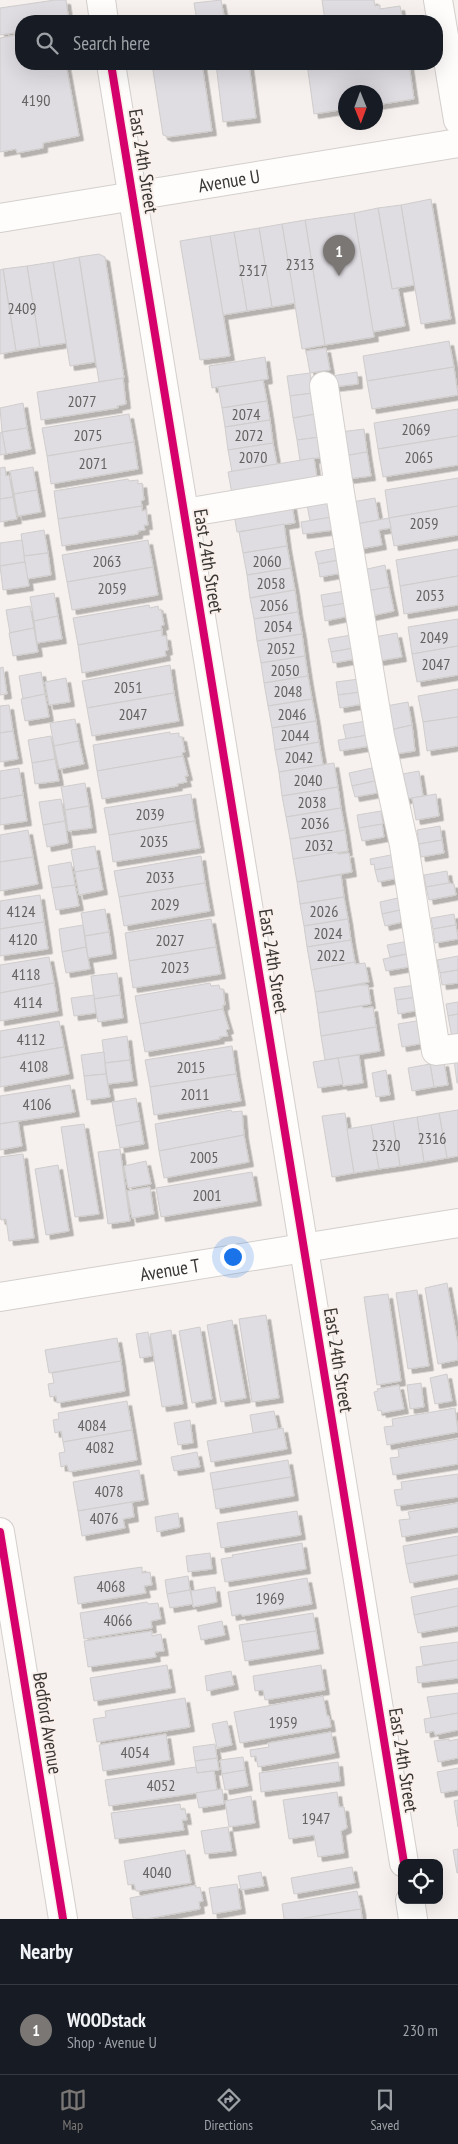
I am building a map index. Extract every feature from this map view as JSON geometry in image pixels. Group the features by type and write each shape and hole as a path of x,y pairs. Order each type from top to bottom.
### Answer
{"street":[{"path":"101,0 103,15"},
{"path":"438,0 440,15"},
{"path":"443,30 458,120"},
{"name":"East 24th Street","path":"112,70 403,1859"},
{"name":"Avenue U","path":"0,218 458,143"},
{"path":"324,386 380,736 404,845 436,1052 458,1048"},
{"path":"185,513 339,487"},
{"name":"Avenue T","path":"0,1297 458,1223"},
{"name":"Bedford Avenue","path":"0,1532 63,1919"},
{"path":"411,1904 413,1919"}],"building":[{"path":"66,0 68,15 15,15 15,33 0,35 0,8"},
{"path":"221,0 224,15 196,15 194,3"},
{"path":"322,0 374,0 375,6 380,5 380,9 400,6 402,15 324,15"},
{"path":"15,35 15,70 67,70 79,136 43,143 43,148 17,153 16,149 0,152 0,38"},
{"path":"153,70 203,70 212,131 168,137 163,135"},
{"path":"217,70 250,70 256,118 223,122"},
{"path":"308,70 410,70 414,99 383,104 383,85 338,85 338,110 314,114"},
{"path":"431,199 451,319 421,324 401,205"},
{"path":"401,205 414,285 392,289 378,208"},
{"path":"378,208 392,289 398,288 405,326 373,332 354,213"},
{"path":"354,213 374,337 325,345 305,220"},
{"path":"305,220 325,345 302,349 282,224"},
{"path":"282,224 295,303 272,307 259,228"},
{"path":"259,228 272,307 247,311 234,232"},
{"path":"234,232 247,311 223,315 210,236"},
{"path":"210,236 230,356 200,360 180,241"},
{"path":"99,254 105,257 124,378 99,382 79,257"},
{"path":"79,257 95,362 70,366 53,262"},
{"path":"53,262 66,343 40,347 27,266"},
{"path":"27,266 40,347 16,351 3,269"},
{"path":"3,269 16,351 0,354 0,270"},
{"path":"449,341 454,367 367,381 363,356"},
{"path":"326,348 330,370 310,373 306,351"},
{"path":"265,357 268,379 212,388 209,366"},
{"path":"454,367 458,395 372,409 367,381"},
{"path":"357,372 358,384 333,387 332,376"},
{"path":"310,373 313,393 290,396 287,376"},
{"path":"123,378 126,404 117,406 118,408 41,420 37,392"},
{"path":"263,380 267,401 222,408 218,387"},
{"path":"313,393 316,414 293,418 290,396"},
{"path":"267,401 270,420 225,427 222,408"},
{"path":"23,403 27,428 2,432 0,408"},
{"path":"458,409 458,436 378,449 374,423"},
{"path":"129,414 134,442 47,456 42,428"},
{"path":"316,414 320,437 297,440 293,418"},
{"path":"270,420 273,443 228,450 225,427"},
{"path":"27,428 31,449 6,454 2,432"},
{"path":"364,429 367,452 344,456 340,432"},
{"path":"2,432 6,454 0,455 0,433"},
{"path":"458,436 458,465 383,477 378,449"},
{"path":"320,437 323,457 300,461 297,440"},
{"path":"134,442 138,469 51,484 47,456"},
{"path":"273,443 277,464 232,472 228,450"},
{"path":"367,452 371,476 348,479 344,456"},
{"path":"314,458 317,478 232,494 228,472"},
{"path":"5,467 6,476 9,475 13,497 0,499 0,468"},
{"path":"33,467 37,490 14,494 10,471"},
{"path":"458,478 458,506 389,518 385,490"},
{"path":"128,479 129,481 138,480 138,484 142,483 144,500 141,501 142,506 58,519 54,491"},
{"path":"37,490 41,512 18,516 14,494"},
{"path":"329,496 332,517 310,521 306,499"},
{"path":"13,497 17,519 0,522 0,499"},
{"path":"375,498 379,520 356,524 352,502"},
{"path":"291,499 295,523 237,532 233,508"},
{"path":"142,506 142,511 146,510 148,525 144,525 145,530 138,531 138,534 62,546 58,519"},
{"path":"458,506 458,535 394,546 389,518"},
{"path":"332,517 334,530 303,534 301,522"},
{"path":"389,518 391,528 379,530 382,545 360,549 356,524"},
{"path":"284,524 287,546 243,553 239,532"},
{"path":"44,530 48,553 24,556 21,534"},
{"path":"22,540 25,562 0,566 0,543"},
{"path":"148,540 153,567 67,582 62,555"},
{"path":"287,546 291,568 247,575 243,553"},
{"path":"337,548 339,560 318,564 315,552"},
{"path":"458,549 458,576 400,586 396,560"},
{"path":"48,553 51,575 27,579 24,556"},
{"path":"339,560 342,573 320,577 318,564"},
{"path":"25,562 29,586 3,590 0,566"},
{"path":"385,565 389,587 367,591 363,570"},
{"path":"153,567 158,595 72,610 67,582"},
{"path":"291,568 295,590 250,598 247,575"},
{"path":"458,576 458,605 404,614 400,586"},
{"path":"389,587 394,611 371,616 367,591"},
{"path":"295,590 298,612 254,619 250,598"},
{"path":"345,591 347,603 323,607 321,595"},
{"path":"54,593 58,616 34,621 30,597"},
{"path":"347,603 349,616 325,621 323,607"},
{"path":"149,605 150,608 158,606 159,610 161,609 164,625 161,626 162,630 78,645 73,618"},
{"path":"30,606 34,628 10,633 6,610"},
{"path":"298,612 302,634 257,641 254,619"},
{"path":"58,616 62,639 37,643 34,621"},
{"path":"458,619 458,646 412,654 408,627"},
{"path":"34,628 38,652 13,656 9,633"},
{"path":"162,630 162,636 166,636 168,650 165,651 166,656 82,673 78,645"},
{"path":"397,633 402,657 378,661 374,637"},
{"path":"302,634 305,656 261,663 257,641"},
{"path":"351,635 354,648 331,652 328,639"},
{"path":"458,646 458,675 417,682 412,654"},
{"path":"354,648 356,659 333,663 331,652"},
{"path":"305,656 308,676 264,683 261,663"},
{"path":"170,665 174,693 87,708 82,681"},
{"path":"3,667 7,694 0,695 0,668"},
{"path":"41,672 45,694 23,699 19,676"},
{"path":"308,676 312,699 268,706 264,683"},
{"path":"66,678 70,702 49,705 45,682"},
{"path":"359,679 361,692 338,695 336,682"},
{"path":"458,689 458,717 423,722 418,696"},
{"path":"361,692 363,704 340,708 338,695"},
{"path":"174,693 179,721 92,736 87,708"},
{"path":"45,694 49,717 25,721 21,699"},
{"path":"312,699 316,721 272,728 268,706"},
{"path":"408,702 412,725 390,730 386,706"},
{"path":"9,705 13,731 0,733 0,706"},
{"path":"458,717 458,746 427,751 423,722"},
{"path":"75,719 79,741 54,746 50,723"},
{"path":"316,721 319,742 275,750 272,728"},
{"path":"366,721 368,735 346,739 343,725"},
{"path":"412,725 415,751 395,754 390,730"},
{"path":"13,731 18,759 0,762 0,733"},
{"path":"170,732 170,734 179,733 179,737 182,737 185,752 182,753 183,756 97,771 93,745"},
{"path":"368,735 370,746 340,751 338,740"},
{"path":"51,736 55,759 32,763 28,740"},
{"path":"79,741 84,764 59,769 54,746"},
{"path":"319,742 323,765 279,772 275,750"},
{"path":"183,756 188,776 185,776 187,782 177,784 178,786 102,799 97,771"},
{"path":"55,759 59,781 35,784 32,763"},
{"path":"334,763 338,787 282,796 279,772"},
{"path":"19,768 23,795 0,799 0,771"},
{"path":"372,768 375,781 352,786 349,773"},
{"path":"419,771 423,796 401,800 397,775"},
{"path":"375,781 377,793 355,797 352,786"},
{"path":"85,783 89,806 65,810 61,787"},
{"path":"338,787 341,808 286,817 282,796"},
{"path":"191,794 195,821 109,835 104,808"},
{"path":"436,794 439,816 416,820 412,798"},
{"path":"23,795 27,821 0,825 0,799"},
{"path":"61,799 65,821 43,825 39,802"},
{"path":"89,806 92,828 68,831 65,810"},
{"path":"341,808 345,830 290,839 286,817"},
{"path":"381,811 383,824 359,828 357,815"},
{"path":"65,821 68,843 47,847 43,825"},
{"path":"195,821 200,848 113,862 109,835"},
{"path":"382,824 384,837 362,841 359,828"},
{"path":"440,826 442,840 419,844 417,830"},
{"path":"28,830 33,857 0,862 0,835"},
{"path":"345,830 348,851 293,859 290,839"},
{"path":"442,840 444,853 421,857 419,844"},
{"path":"95,846 99,868 75,872 71,850"},
{"path":"337,852 338,854 349,853 352,872 297,882 293,859"},
{"path":"396,854 399,866 375,870 374,864 371,865 370,859"},
{"path":"201,856 205,883 119,897 114,871"},
{"path":"33,857 38,884 0,891 0,862"},
{"path":"71,862 75,885 52,888 48,866"},
{"path":"397,866 399,878 378,882 375,870"},
{"path":"99,868 103,890 79,895 75,872"},
{"path":"447,871 449,883 426,887 424,875"},
{"path":"341,875 344,897 300,904 297,882"},
{"path":"205,883 210,911 124,926 119,897"},
{"path":"449,883 454,884 456,895 429,900 426,887"},
{"path":"75,885 79,906 56,910 52,888"},
{"path":"40,895 44,922 0,929 0,901"},
{"path":"344,897 348,919 304,926 300,904"},
{"path":"402,897 405,909 382,914 380,902"},
{"path":"105,909 109,932 85,936 81,913"},
{"path":"405,909 407,921 385,926 382,914"},
{"path":"454,914 456,925 433,929 431,918"},
{"path":"211,919 216,947 129,961 125,933"},
{"path":"348,919 351,940 307,947 304,926"},
{"path":"44,922 48,949 0,956 0,929"},
{"path":"83,925 86,947 62,952 59,929"},
{"path":"456,925 458,939 435,943 433,929"},
{"path":"109,932 112,954 88,958 85,936"},
{"path":"351,940 355,962 311,970 307,947"},
{"path":"409,941 412,953 390,957 387,945"},
{"path":"86,947 90,969 66,973 62,952"},
{"path":"216,947 221,974 133,988 129,961"},
{"path":"412,953 414,966 386,971 383,959"},
{"path":"458,956 458,970 440,973 437,960"},
{"path":"49,957 54,983 0,993 0,965"},
{"path":"355,962 355,964 365,963 369,982 315,992 311,970"},
{"path":"458,970 458,983 442,985 440,973"},
{"path":"117,973 120,995 94,999 91,976"},
{"path":"54,983 58,1011 0,1021 0,993"},
{"path":"210,983 211,986 219,985 220,989 223,989 225,1005 223,1005 223,1009 140,1024 135,996"},
{"path":"368,985 371,1004 318,1013 315,992"},
{"path":"416,985 418,997 396,1000 394,988"},
{"path":"94,995 96,1013 74,1016 71,998"},
{"path":"120,995 123,1018 98,1022 94,999"},
{"path":"418,997 420,1010 398,1014 396,1000"},
{"path":"458,1002 458,1014 448,1016 446,1004"},
{"path":"362,1006 363,1008 373,1007 376,1027 321,1036 318,1013"},
{"path":"223,1009 229,1029 226,1030 228,1036 145,1052 140,1024"},
{"path":"458,1014 458,1037 452,1038 448,1016"},
{"path":"422,1020 425,1043 402,1047 398,1024"},
{"path":"59,1021 64,1047 0,1058 0,1031"},
{"path":"376,1027 380,1051 325,1060 321,1036"},
{"path":"127,1036 130,1060 105,1063 102,1040"},
{"path":"232,1046 236,1074 150,1087 145,1060"},
{"path":"64,1047 69,1074 0,1087 0,1058"},
{"path":"104,1052 106,1074 84,1076 81,1055"},
{"path":"359,1055 363,1083 343,1086 338,1058"},
{"path":"338,1058 343,1084 318,1088 313,1062"},
{"path":"130,1060 133,1081 108,1084 105,1063"},
{"path":"454,1060 458,1060 458,1083 457,1083"},
{"path":"444,1062 448,1085 434,1087 430,1064"},
{"path":"430,1064 434,1087 412,1091 408,1068"},
{"path":"386,1070 390,1095 376,1097 372,1073"},
{"path":"106,1074 110,1097 87,1100 84,1076"},
{"path":"236,1074 241,1101 154,1115 150,1087"},
{"path":"70,1085 75,1112 0,1124 0,1096"},
{"path":"136,1098 140,1121 116,1126 112,1102"},
{"path":"231,1110 232,1112 242,1111 244,1135 159,1151 155,1124"},
{"path":"458,1110 458,1156 447,1158 439,1113"},
{"path":"345,1113 354,1173 332,1177 322,1116"},
{"path":"439,1113 447,1158 424,1162 417,1117"},
{"path":"417,1117 424,1162 400,1166 393,1121"},
{"path":"18,1121 22,1146 0,1150 0,1124"},
{"path":"140,1121 144,1144 120,1148 116,1126"},
{"path":"393,1121 400,1166 379,1169 371,1125"},
{"path":"84,1124 99,1214 75,1217 61,1127"},
{"path":"371,1125 379,1169 354,1173 347,1129"},
{"path":"244,1135 249,1162 164,1178 159,1151"},
{"path":"120,1149 130,1221 108,1224 98,1152"},
{"path":"23,1154 34,1238 9,1241 6,1219 1,1220 0,1216 0,1157"},
{"path":"146,1161 151,1184 128,1188 124,1166"},
{"path":"58,1165 69,1231 46,1235 35,1169"},
{"path":"252,1172 257,1201 161,1217 156,1188"},
{"path":"150,1187 154,1214 132,1218 127,1191"},
{"path":"447,1283 458,1344 458,1360 438,1364 425,1288"},
{"path":"417,1290 429,1366 408,1369 396,1293"},
{"path":"388,1294 401,1381 377,1385 364,1297"},
{"path":"266,1315 279,1398 252,1402 239,1319"},
{"path":"232,1320 246,1398 221,1402 207,1325"},
{"path":"200,1327 212,1399 192,1403 179,1331"},
{"path":"171,1330 183,1404 162,1407 150,1334"},
{"path":"148,1332 152,1356 140,1358 136,1334"},
{"path":"117,1338 121,1361 49,1373 45,1350"},
{"path":"121,1361 125,1391 57,1403 56,1396 50,1397 48,1384 54,1383 52,1373"},
{"path":"447,1374 452,1401 435,1404 430,1378"},
{"path":"421,1383 424,1407 410,1409 407,1385"},
{"path":"399,1385 404,1409 382,1413 381,1410 378,1411 374,1392 378,1391 377,1389"},
{"path":"127,1401 132,1430 63,1442 61,1431 55,1433 53,1420 59,1419 58,1413"},
{"path":"455,1408 458,1432 387,1445 384,1427 393,1426 392,1419"},
{"path":"274,1411 278,1429 253,1433 250,1415"},
{"path":"190,1420 193,1443 178,1445 174,1423"},
{"path":"283,1428 287,1449 211,1462 207,1441"},
{"path":"132,1430 137,1460 69,1472 67,1465 61,1467 59,1453 65,1452 63,1442"},
{"path":"458,1439 458,1464 393,1475 390,1458 399,1457 398,1449"},
{"path":"197,1452 200,1467 174,1471 171,1457"},
{"path":"288,1460 291,1477 213,1490 210,1473"},
{"path":"139,1470 144,1500 78,1511 73,1482"},
{"path":"458,1474 458,1497 397,1506 394,1490 402,1489 401,1482"},
{"path":"291,1477 294,1496 216,1509 213,1490"},
{"path":"132,1502 134,1517 123,1519 125,1528 82,1536 78,1511"},
{"path":"458,1503 458,1527 402,1537 399,1520 410,1519 408,1512"},
{"path":"297,1511 301,1535 221,1548 217,1523"},
{"path":"178,1513 180,1527 157,1532 155,1517"},
{"path":"458,1536 458,1555 406,1564 403,1546"},
{"path":"302,1543 306,1569 225,1582 221,1559 233,1557 232,1555"},
{"path":"210,1553 212,1569 188,1572 186,1556"},
{"path":"458,1555 458,1574 410,1583 406,1564"},
{"path":"142,1567 142,1573 150,1572 152,1585 144,1586 146,1593 78,1604 74,1577"},
{"path":"188,1576 190,1590 167,1594 165,1580"},
{"path":"307,1578 312,1604 232,1616 228,1592"},
{"path":"215,1587 217,1602 193,1607 191,1591"},
{"path":"458,1588 458,1606 414,1615 411,1597"},
{"path":"190,1590 193,1604 170,1608 167,1594"},
{"path":"147,1602 148,1604 158,1603 161,1619 151,1621 152,1628 84,1639 80,1613"},
{"path":"458,1606 458,1626 418,1633 414,1615"},
{"path":"313,1613 316,1631 242,1642 239,1625"},
{"path":"222,1621 225,1635 201,1640 198,1626"},
{"path":"152,1631 152,1636 161,1634 164,1651 155,1652 156,1657 88,1667 84,1641"},
{"path":"316,1631 319,1649 245,1661 242,1642"},
{"path":"458,1642 458,1660 423,1665 420,1647"},
{"path":"458,1660 458,1678 418,1683 416,1667"},
{"path":"167,1665 171,1688 94,1701 90,1678"},
{"path":"321,1665 325,1690 265,1700 263,1690 255,1691 253,1676"},
{"path":"231,1671 234,1685 207,1691 205,1676"},
{"path":"458,1693 458,1713 431,1718 427,1697"},
{"path":"323,1696 331,1727 240,1743 234,1712"},
{"path":"185,1698 190,1727 97,1742 93,1719 106,1717 105,1711"},
{"path":"458,1713 458,1730 435,1735 434,1731 426,1733 424,1719"},
{"path":"227,1721 232,1745 217,1748 212,1724"},
{"path":"331,1732 335,1753 258,1767 256,1756 251,1757 250,1750 269,1747 268,1743"},
{"path":"166,1734 170,1760 103,1771 99,1745"},
{"path":"449,1739 449,1741 458,1739 458,1758 438,1762 434,1741"},
{"path":"215,1744 217,1758 195,1761 193,1747"},
{"path":"243,1757 245,1770 222,1774 220,1760"},
{"path":"217,1758 219,1770 197,1773 195,1761"},
{"path":"338,1762 340,1781 261,1792 259,1773"},
{"path":"196,1767 197,1773 214,1771 217,1790 109,1806 105,1780"},
{"path":"458,1768 458,1790 441,1793 437,1772"},
{"path":"245,1770 248,1786 225,1790 222,1774"},
{"path":"222,1789 224,1804 199,1808 196,1793"},
{"path":"337,1792 339,1807 344,1807 347,1828 341,1831 344,1853 318,1857 314,1835 289,1839 283,1800"},
{"path":"251,1796 255,1823 229,1827 225,1801"},
{"path":"458,1800 458,1827 454,1801"},
{"path":"180,1804 181,1810 185,1809 187,1820 182,1820 184,1830 115,1839 111,1813"},
{"path":"228,1827 232,1851 205,1854 201,1831"},
{"path":"458,1849 458,1873 457,1873 453,1850"},
{"path":"185,1850 191,1883 139,1891 136,1891 134,1884 128,1885 124,1861"},
{"path":"352,1867 355,1883 294,1894 291,1878"},
{"path":"261,1872 264,1886 241,1890 238,1876"},
{"path":"237,1884 241,1909 213,1914 209,1888"},
{"path":"196,1885 196,1888 200,1887 203,1901 199,1902 200,1909 146,1919 133,1918 130,1898"},
{"path":"357,1891 361,1909 300,1919 284,1919 282,1904"},
{"path":"361,1909 362,1919 300,1919"}],"cycle path":[{"path":"112,70 403,1859"},
{"path":"0,1532 63,1919"}],"place":[{"name":"WOODstack","path":"339,276"}]}
